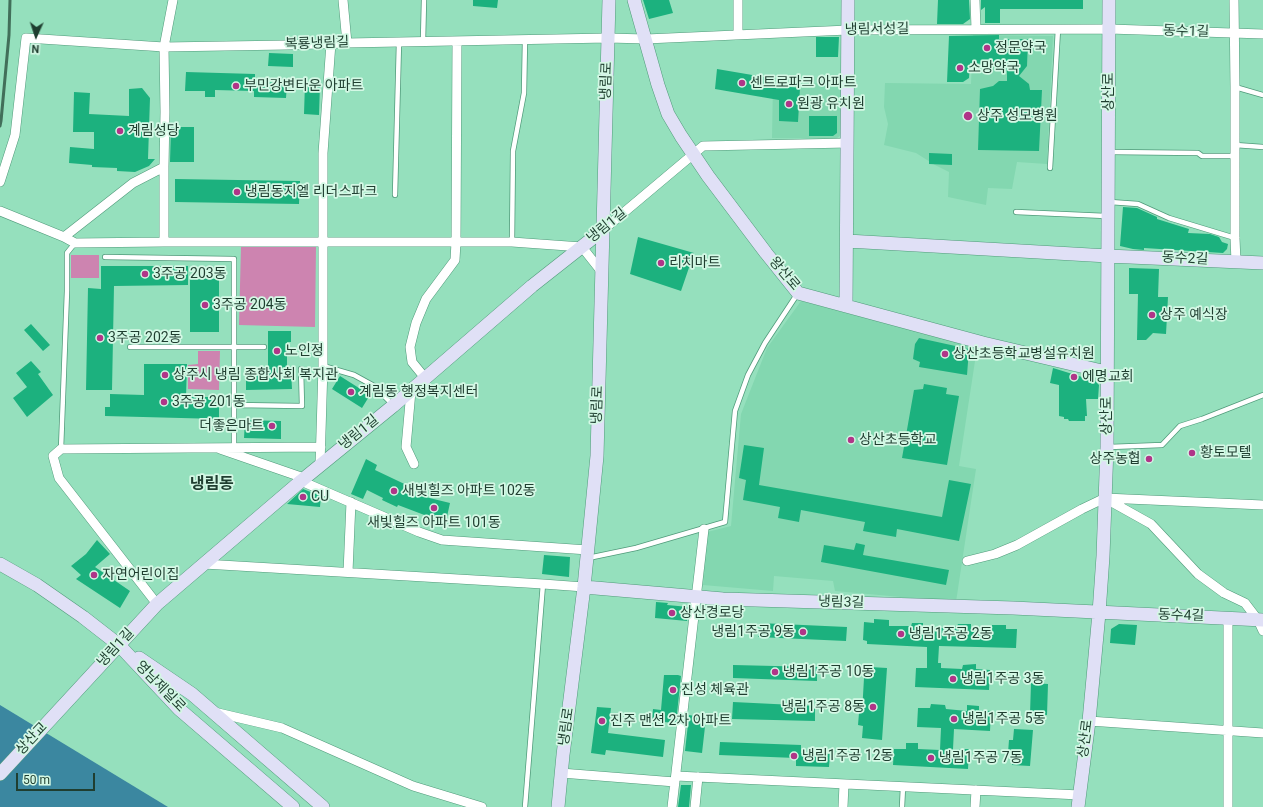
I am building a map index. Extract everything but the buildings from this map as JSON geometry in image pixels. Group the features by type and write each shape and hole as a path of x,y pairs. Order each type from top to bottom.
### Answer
{"street":[{"path":"164,242 164,47 173,0"},
{"path":"343,0 347,42"},
{"name":"냉림로","path":"558,807 584,588 597,456 609,0"},
{"name":"왕산로","path":"634,0 658,85 668,114 708,176 798,293 983,343 1106,372"},
{"path":"738,0 738,35"},
{"path":"846,305 848,0"},
{"path":"975,0 976,29"},
{"name":"상산로","path":"1079,801 1089,721 1103,556 1107,447 1106,372 1109,0"},
{"path":"1234,0 1236,87 1236,262"},
{"name":"냉림서성길","path":"608,38 646,39 848,30 1109,30"},
{"name":"동수1길","path":"1109,30 1263,34"},
{"name":"복룡냉림길","path":"0,182 15,135 26,38 164,47 331,44 347,42 608,38"},
{"path":"425,378 412,362 410,347 416,323 426,299 454,260 456,242 456,41"},
{"path":"320,465 324,366 323,153 331,44"},
{"name":"냉림1길","path":"64,705 157,604 303,479 393,406 532,286 603,230 703,146 848,143"},
{"path":"64,237 133,183 164,167"},
{"path":"0,212 64,237 75,243 512,242 582,247 601,271"},
{"name":"동수2길","path":"847,241 1263,263"},
{"path":"410,391 406,447 414,464"},
{"path":"215,447 303,479 419,532 442,540 587,554"},
{"path":"157,604 59,478 53,456 61,449 321,447"},
{"path":"967,560 995,554 1017,545 1105,498 1263,505"},
{"path":"1105,498 1151,524 1198,574 1224,593 1245,603 1261,624"},
{"path":"348,572 351,502"},
{"path":"672,807 704,529"},
{"name":"영남제일로","path":"0,564 37,585 83,617 119,645 180,709 293,807"},
{"path":"204,564 543,584 584,588"},
{"name":"냉림3길","path":"584,588 723,599 1013,608 1099,613"},
{"name":"동수4길","path":"1099,613 1228,618 1261,624"},
{"path":"1228,618 1228,807"},
{"path":"119,645 192,694 323,807"},
{"name":"상산교","path":"0,774 64,705"},
{"path":"213,712 282,728 413,786 482,807"},
{"path":"1089,721 1263,733"},
{"path":"561,773 676,779 698,777 976,790 1079,801"},
{"path":"695,807 698,777"},
{"path":"844,784 844,807"},
{"path":"975,807 976,790"}],"lane":[{"path":"423,42 424,0"},
{"path":"1050,168 1058,29"},
{"path":"512,242 514,151 524,93 525,40"},
{"path":"395,194 399,42"},
{"path":"1236,87 1263,95"},
{"path":"1235,145 1263,147"},
{"path":"1108,152 1198,153 1202,156 1235,156"},
{"path":"1108,202 1138,204 1169,218 1235,238"},
{"path":"1016,212 1108,216"},
{"path":"61,449 67,253 75,243"},
{"path":"105,257 234,259 234,447"},
{"path":"587,554 636,548 725,522 735,411 748,376 765,343 798,293"},
{"path":"130,347 264,347"},
{"path":"324,366 354,375 374,386 393,406"},
{"path":"234,405 302,406 301,369"},
{"path":"1107,447 1162,445 1180,426 1263,395"},
{"path":"525,807 543,584"},
{"path":"902,807 903,787"}],"shaded area":[{"name":"상주 성모병원","path":"973,35 1053,36 1047,164 1017,162 1012,189 988,188 986,205 948,197 949,172 916,153 884,145 888,124 884,107 885,83 971,84"},
{"path":"773,82 843,84 842,134 836,139 772,138"},
{"path":"241,246 316,247 315,327 239,325"},
{"path":"71,255 99,255 99,278 71,278"},
{"name":"상산초등학교","path":"801,301 977,348 959,466 976,469 956,602 835,591 833,581 774,576 773,591 703,585 707,532 731,526 741,414 767,348"},
{"path":"198,351 220,351 219,390 188,389 188,365 198,364"}],"water":[{"path":"0,705 168,807 0,807"}],"railway":[{"path":"0,126 9,35 10,0"}],"place":[{"name":"정문약국","path":"987,48"},
{"name":"소망약국","path":"960,68"},
{"name":"센트로파크 아파트","path":"742,83"},
{"name":"부민강변타운 아파트","path":"236,86"},
{"name":"원광 유치원","path":"789,104"},
{"name":"상주 성모병원","path":"968,116"},
{"name":"계림성당","path":"120,131"},
{"name":"냉림동지엘 리더스파크","path":"237,192"},
{"name":"리치마트","path":"661,263"},
{"name":"3주공 203동","path":"145,274"},
{"name":"3주공 204동","path":"205,305"},
{"name":"상주 예식장","path":"1152,315"},
{"name":"3주공 202동","path":"100,338"},
{"name":"노인정","path":"277,351"},
{"name":"상산초등학교병설유치원","path":"945,354"},
{"name":"상주시 냉림 종합사회 복지관","path":"165,375"},
{"name":"에명교회","path":"1074,377"},
{"name":"계림동 행정복지센터","path":"351,392"},
{"name":"3주공 201동","path":"164,402"},
{"name":"더좋은마트","path":"272,426"},
{"name":"상산초등학교","path":"851,440"},
{"name":"황토모텔","path":"1192,453"},
{"name":"상주농협","path":"1149,459"},
{"name":"새빛힐즈 아파트 102동","path":"394,491"},
{"name":"CU","path":"303,497"},
{"name":"새빛힐즈 아파트 101동","path":"434,508"},
{"name":"자연어린이집","path":"94,575"},
{"name":"상산경로당","path":"672,613"},
{"name":"냉림1주공 9동","path":"803,632"},
{"name":"냉림1주공 2동","path":"901,634"},
{"name":"냉림1주공 10동","path":"775,672"},
{"name":"냉림1주공 3동","path":"953,679"},
{"name":"진성 체육관","path":"673,690"},
{"name":"냉림1주공 8동","path":"873,707"},
{"name":"냉림1주공 5동","path":"954,719"},
{"name":"진주 맨션 2차 아파트","path":"602,721"},
{"name":"냉림1주공 12동","path":"794,756"},
{"name":"냉림1주공 7동","path":"931,758"}],"district":[{"name":"냉림동","path":"212,485"}]}
